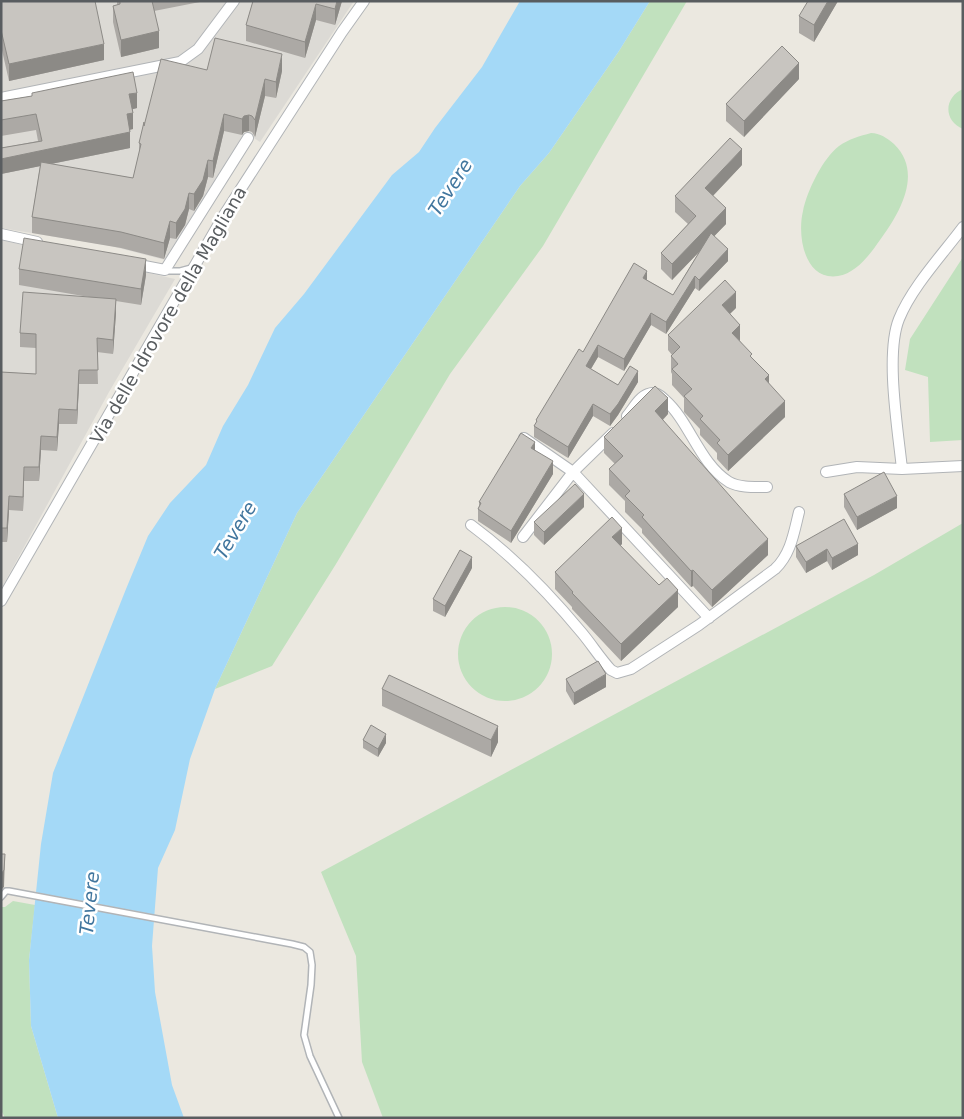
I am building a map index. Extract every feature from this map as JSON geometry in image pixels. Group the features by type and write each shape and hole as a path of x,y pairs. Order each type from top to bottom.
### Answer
{"street":[{"path":"1,98 180,62 198,49 234,1"},
{"name":"Via delle Idrovore della Magliana","path":"1,601 224,216 342,32 364,1"},
{"path":"128,263 165,270 248,138"},
{"path":"902,469 894,384 896,330 901,316 914,293 963,228"},
{"path":"1,234 46,244"},
{"path":"523,537 573,472 611,435 642,398 648,394 655,393 670,405 707,459 725,478 739,486 767,487"},
{"path":"520,436 573,472 709,618"},
{"path":"826,472 856,468 902,469 963,466"},
{"path":"471,525 497,544 522,568 574,623 608,667 614,672 622,673 709,618 779,565 790,546 799,512"}],"lane":[{"path":"165,270 180,271 196,266"},
{"path":"1,897 6,891 9,891 292,944 306,949 310,952 312,965 304,1035 310,1056 339,1118"}],"shaded area":[{"path":"1,1 354,1 260,142 254,138 242,136 200,212 195,211 181,241 165,260 111,246 1,228"},
{"path":"1,240 175,279 109,392 1,589"}],"green space":[{"path":"650,1 687,1 543,246 450,374 336,564 272,666 215,689 297,513 520,186 549,153 619,51"},
{"path":"963,89 963,129 952,120 948,109 952,98"},
{"path":"871,133 889,140 903,155 908,180 901,206 872,251 857,267 845,274 826,276 810,264 802,243 801,221 805,203 816,176 833,151 847,141"},
{"path":"963,257 963,440 930,442 928,377 905,370 910,339"},
{"path":"963,523 963,1118 383,1118 362,1062 356,956 321,872 874,575"},
{"path":"505,607 523,610 538,621 549,636 552,654 549,672 538,687 523,698 505,701 487,698 472,687 461,672 458,654 461,636 472,621 487,610"},
{"path":"13,901 35,905 29,960 31,1026 58,1118 5,1118 1,1110 1,907 5,907"}],"water":[{"name":"Tevere","path":"520,1 650,1 619,51 549,153 520,186 297,513 215,689 190,759 175,830 158,868 152,946 155,992 172,1085 184,1118 58,1118 31,1026 29,960 41,844 53,773 126,589 148,536 170,503 206,465 223,426 248,385 275,328 304,294 392,175 419,152 482,67"}],"pier":[{"path":"34,892 157,915 157,922 33,899"}],"building":[{"path":"1,1 95,1 104,44 9,64 1,30"},
{"path":"120,1 152,1 159,31 121,40 113,6 120,4"},
{"path":"253,1 337,1 335,9 316,4 305,42 246,25"},
{"path":"808,1 828,1 814,25 799,16"},
{"path":"215,38 282,54 276,82 265,79 255,120 249,115 244,116 242,119 224,114 213,161 208,160 203,180 194,194 189,193 185,209 176,223 170,221 164,243 121,232 32,217 41,162 133,178 141,144 139,143 161,59 207,70"},
{"path":"782,46 799,63 744,121 726,104"},
{"path":"133,72 137,93 129,94 133,113 127,114 130,132 1,159 1,148 42,141 36,114 1,120 1,101 32,96 32,93"},
{"path":"730,138 742,149 705,188 726,208 672,264 661,253 696,216 675,196"},
{"path":"711,233 728,249 699,280 695,276 666,322 651,313 624,359 598,345 586,366 618,385 630,366 638,371 610,414 593,404 568,447 534,426 579,349 583,352 634,263 647,271 643,278 673,295"},
{"path":"24,238 146,259 141,289 19,269"},
{"path":"725,280 736,292 722,305 740,325 732,333 752,354 750,356 769,375 765,379 785,401 728,455 717,443 720,440 700,419 703,416 684,396 692,389 672,369 678,364 671,356 680,347 668,335"},
{"path":"23,292 116,299 113,340 97,338 98,370 79,370 77,410 59,409 57,437 41,436 39,467 24,467 23,497 9,496 7,528 1,528 1,372 36,374 36,334 20,333"},
{"path":"655,386 668,398 655,411 768,539 712,590 693,570 691,571 642,517 644,515 625,496 630,491 609,469 623,456 604,437"},
{"path":"521,433 535,442 531,448 553,461 511,531 478,509 481,503 479,502"},
{"path":"884,472 897,496 857,517 844,494"},
{"path":"575,484 584,494 544,532 534,522"},
{"path":"612,517 622,528 612,537 659,585 667,578 678,590 621,644 572,593 555,572"},
{"path":"844,519 858,544 832,558 827,549 806,562 796,546"},
{"path":"460,550 472,557 445,606 433,599"},
{"path":"598,661 606,674 574,693 566,679"},
{"path":"389,675 498,726 491,740 382,689"},
{"path":"371,725 386,734 378,749 363,740"},
{"path":"1,854 5,854 4,870 1,874"}]}
